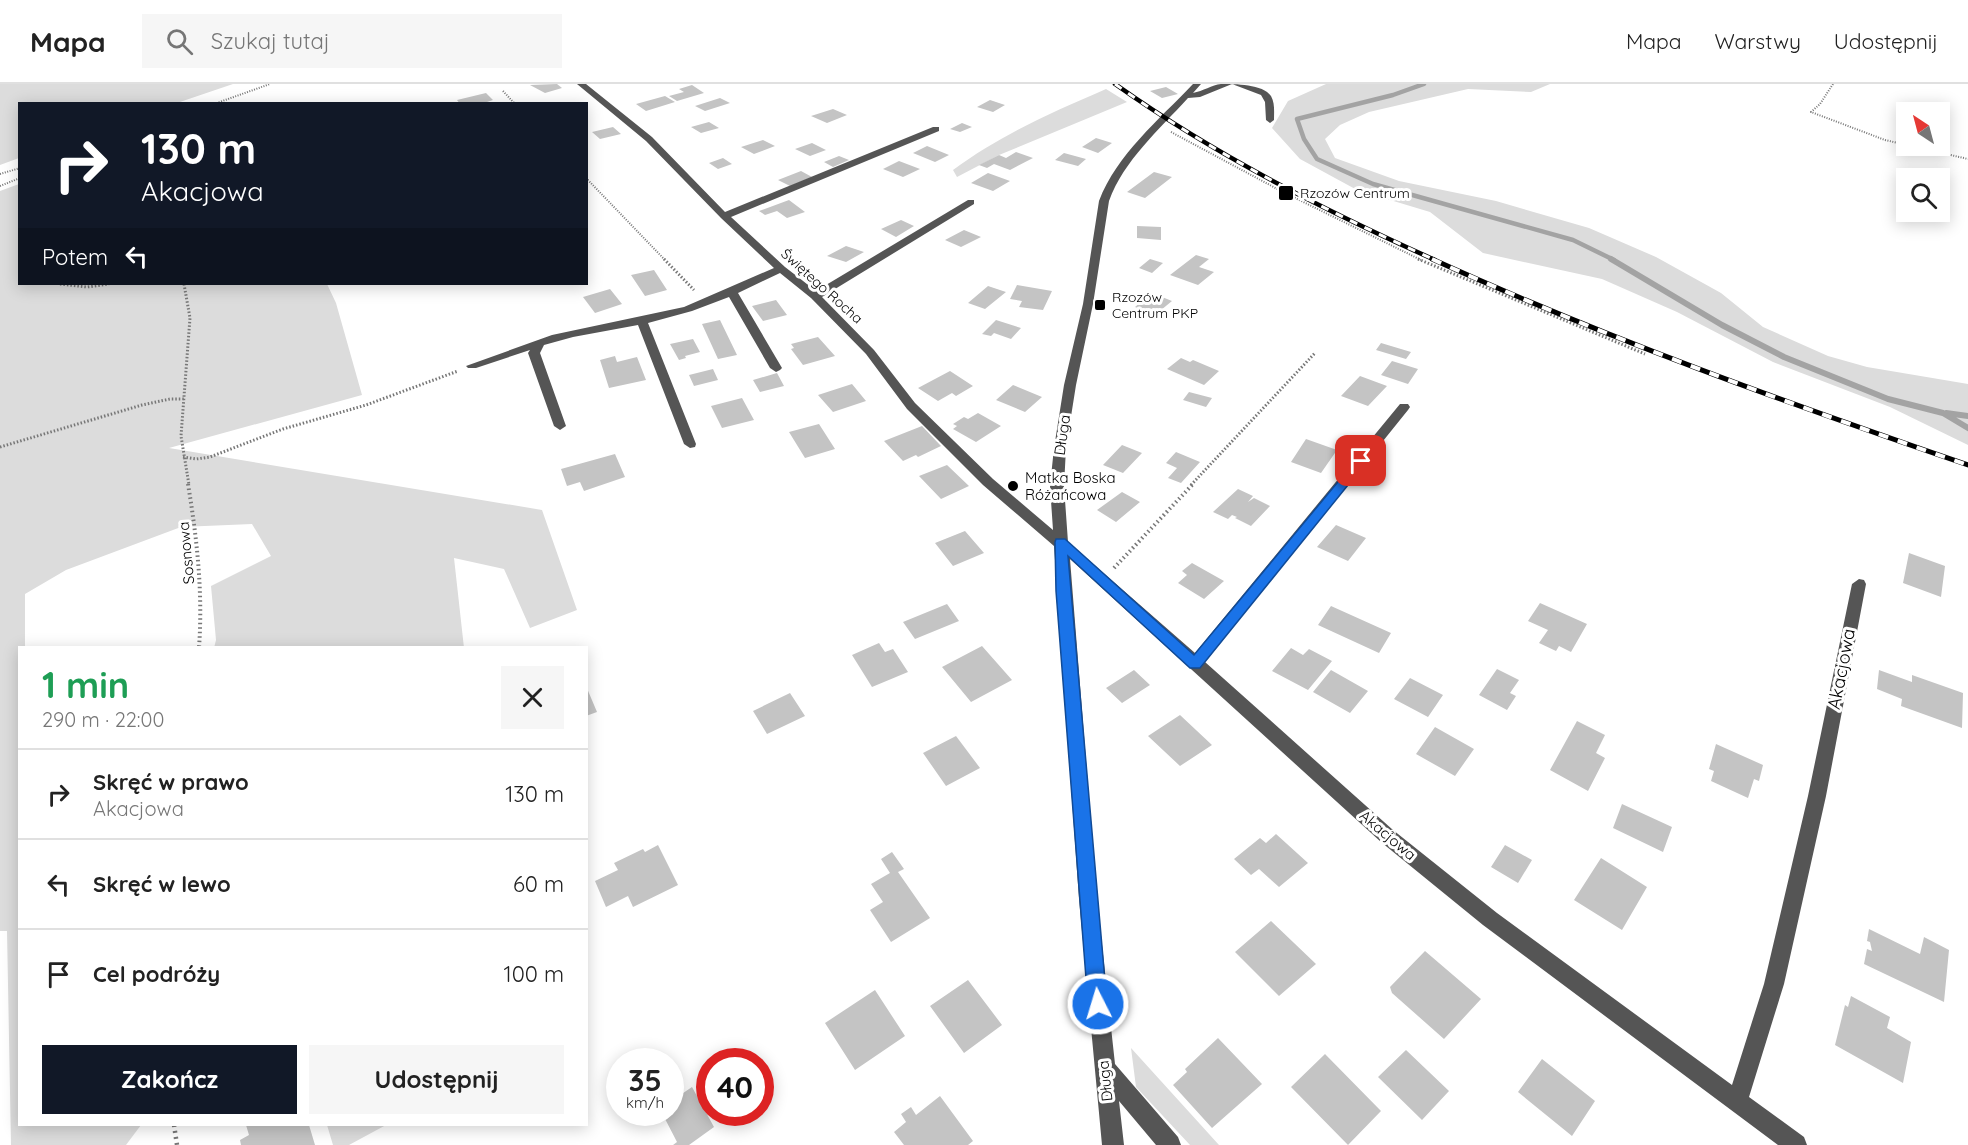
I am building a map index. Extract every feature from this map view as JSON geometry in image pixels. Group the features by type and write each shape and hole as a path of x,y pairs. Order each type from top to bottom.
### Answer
{"street":[{"name":"Świętego Rocha","path":"581,84 649,139 724,216 781,269 815,296 870,352 911,406 988,482 1061,542"},
{"name":"Długa","path":"1113,1145 1088,898 1057,486 1060,448 1070,385 1088,304 1104,201 1126,160 1197,84"},
{"path":"1187,96 1197,96 1228,84"},
{"path":"1236,84 1268,95 1270,120"},
{"path":"724,216 936,129"},
{"path":"815,296 971,202"},
{"path":"472,366 588,329 642,321 707,303 781,269"},
{"path":"732,292 776,368"},
{"path":"642,321 690,444"},
{"path":"539,343 534,353 560,426"},
{"path":"1195,664 1278,565 1404,407"},
{"name":"Akacjowa","path":"1061,542 1387,836 1490,919 1796,1145"},
{"name":"Akacjowa","path":"1737,1102 1774,984 1817,796 1859,584"},
{"path":"1104,1067 1170,1145"}],"path":[{"path":"220,102 270,84"},
{"path":"1833,84 1820,104 1811,112 1885,140 1968,159"},
{"path":"503,92 513,102"},
{"path":"1157,128 1173,132 1281,191 1429,264 1645,354"},
{"path":"0,174 18,169"},
{"path":"0,186 18,179"},
{"path":"588,180 707,303"},
{"path":"69,285 87,287 102,285"},
{"name":"Sosnowa","path":"184,285 190,318 182,436 183,457 194,507 198,545 202,607 199,646"},
{"path":"1103,579 1315,353"},
{"path":"183,457 196,459 210,457 283,429 366,405 472,366"},
{"path":"0,447 142,405 170,399 185,399"},
{"path":"174,1126 177,1145"}],"shaded area":[{"path":"0,84 233,84 180,102 18,102 18,158 0,165"},
{"path":"1326,84 1550,84 1531,92 1468,89 1369,112 1340,125 1325,139 1335,158 1399,181 1496,201 1589,228 1656,257 1721,293 1763,327 1828,356 1867,367 1968,384 1968,445 1890,407 1773,362 1677,312 1602,279 1483,253 1430,212 1357,190 1300,159 1272,128 1288,101"},
{"path":"1106,89 1127,102 999,155 957,177 953,170 1008,135"},
{"path":"18,184 18,285 327,285 336,303 362,395 169,448 542,510 577,610 530,628 504,569 454,558 464,646 214,646 216,640 211,586 271,556 252,524 181,527 66,570 25,594 25,646 18,646 18,1126 140,1126 126,1145 11,1145 7,931 0,931 0,191"},
{"path":"1131,1048 1219,1145 1190,1145 1136,1087"},
{"path":"327,1126 384,1126 349,1145 333,1145"}],"building":[{"path":"557,84 562,88 545,93 530,85"},
{"path":"692,85 704,93 677,101 669,96 684,92 679,89"},
{"path":"1166,87 1178,94 1162,98 1150,91"},
{"path":"486,93 493,100 458,102 457,100"},
{"path":"665,96 675,102 646,111 636,104"},
{"path":"720,98 730,103 705,111 695,106"},
{"path":"990,100 1005,105 993,112 977,107"},
{"path":"833,109 847,115 827,123 811,116"},
{"path":"709,122 719,128 701,133 691,127"},
{"path":"962,123 972,127 960,132 950,129"},
{"path":"613,127 621,134 600,139 592,132"},
{"path":"1096,138 1112,143 1098,153 1082,147"},
{"path":"763,140 775,146 754,154 741,147"},
{"path":"812,143 826,150 810,156 795,149"},
{"path":"927,146 949,155 935,162 913,153"},
{"path":"1016,152 1033,158 1010,170 994,164 987,168 979,165 999,155 1006,158"},
{"path":"1064,153 1086,159 1078,166 1055,160"},
{"path":"839,156 849,160 833,167 824,162"},
{"path":"723,158 732,164 718,169 709,163"},
{"path":"899,161 920,169 903,177 883,169"},
{"path":"801,171 812,177 790,186 778,180"},
{"path":"1154,172 1172,177 1145,198 1127,192"},
{"path":"988,173 1010,181 993,191 971,183"},
{"path":"789,200 805,212 787,218 777,211 765,215 759,211"},
{"path":"901,220 914,226 896,237 881,229"},
{"path":"1137,226 1161,227 1161,240 1137,238"},
{"path":"964,230 981,237 961,247 945,240"},
{"path":"846,246 864,252 846,262 827,256"},
{"path":"1196,255 1209,259 1199,267 1214,272 1198,285 1170,275"},
{"path":"1150,259 1163,263 1152,273 1139,268"},
{"path":"654,270 667,290 645,296 631,275"},
{"path":"1017,285 1052,291 1043,310 1019,307 1022,301 1010,299"},
{"path":"988,286 1006,292 985,309 968,303"},
{"path":"610,289 622,304 595,313 583,297"},
{"path":"1152,293 1172,301 1155,315 1135,307"},
{"path":"776,300 787,315 763,321 752,306"},
{"path":"720,320 737,355 718,359 702,324"},
{"path":"996,320 1021,328 1011,339 994,333 991,336 982,334"},
{"path":"818,337 835,356 803,365 791,349 794,348 791,344"},
{"path":"693,339 700,352 679,360 670,344"},
{"path":"1381,343 1411,352 1406,359 1376,350"},
{"path":"615,356 617,362 637,357 646,380 609,388 600,360"},
{"path":"1181,358 1190,362 1193,360 1219,371 1204,385 1167,369"},
{"path":"1392,361 1418,369 1408,384 1381,375"},
{"path":"713,369 718,380 694,386 689,375"},
{"path":"950,371 973,386 956,396 952,393 938,401 918,388"},
{"path":"777,373 784,386 760,392 753,380"},
{"path":"1360,376 1387,386 1368,406 1341,396"},
{"path":"852,384 866,401 833,412 818,395"},
{"path":"1013,385 1042,397 1025,412 996,400"},
{"path":"1189,392 1212,398 1206,407 1183,400"},
{"path":"742,398 754,420 722,428 711,406"},
{"path":"978,413 1001,426 976,442 953,429 957,426 953,424 964,417 968,419"},
{"path":"819,424 835,449 805,458 789,432"},
{"path":"922,426 941,446 903,461 884,441"},
{"path":"1306,439 1337,450 1321,473 1291,462"},
{"path":"1122,445 1142,453 1123,473 1103,465"},
{"path":"1176,452 1200,462 1181,483 1168,478 1177,468 1166,463"},
{"path":"615,454 625,477 584,491 580,482 567,486 561,469"},
{"path":"947,465 969,486 941,499 919,476"},
{"path":"1238,489 1253,496 1248,502 1254,498 1270,506 1251,526 1232,515 1228,519 1213,512"},
{"path":"1122,492 1140,502 1116,522 1097,510"},
{"path":"1336,525 1366,538 1348,561 1317,547"},
{"path":"965,531 984,553 953,566 935,543"},
{"path":"1909,553 1945,566 1941,597 1903,583"},
{"path":"1192,563 1224,581 1204,599 1178,583 1187,575 1182,571"},
{"path":"1540,603 1587,624 1571,652 1559,646 1556,651 1539,643 1548,630 1528,621"},
{"path":"947,604 959,621 915,639 903,622"},
{"path":"1331,606 1391,633 1379,653 1318,625"},
{"path":"879,643 885,652 893,649 908,672 872,687 852,655"},
{"path":"982,646 1012,680 971,702 942,667"},
{"path":"1291,648 1303,655 1309,649 1332,661 1308,690 1272,671"},
{"path":"1497,669 1519,680 1510,693 1516,696 1507,710 1479,695"},
{"path":"1134,670 1150,685 1122,703 1106,688"},
{"path":"1331,670 1368,691 1350,713 1313,692"},
{"path":"1879,670 1912,682 1912,675 1963,693 1962,728 1901,706 1902,699 1877,689"},
{"path":"1410,678 1443,695 1428,717 1394,699"},
{"path":"588,691 597,712 588,715"},
{"path":"790,693 805,716 767,734 753,711"},
{"path":"1180,715 1212,745 1180,766 1148,736"},
{"path":"1577,721 1605,735 1596,753 1605,758 1588,791 1550,770"},
{"path":"1435,727 1474,749 1455,776 1416,754"},
{"path":"956,736 980,768 946,786 923,753"},
{"path":"1716,744 1763,765 1759,781 1754,779 1748,798 1711,781 1714,771 1709,769"},
{"path":"1622,804 1672,827 1663,852 1613,828"},
{"path":"1276,834 1308,863 1279,887 1259,869 1251,875 1234,859 1260,838 1266,843"},
{"path":"658,845 678,885 633,907 628,896 606,907 595,881 618,870 614,863 643,849 645,852"},
{"path":"1505,845 1532,860 1518,883 1491,867"},
{"path":"892,852 904,869 898,872 930,918 891,942 870,910 883,902 871,884 890,873 881,859"},
{"path":"1601,858 1647,887 1622,930 1574,900"},
{"path":"1271,921 1316,964 1279,996 1235,952"},
{"path":"1869,929 1920,954 1924,937 1949,950 1944,1002 1864,964 1867,949 1872,951 1870,942 1867,941"},
{"path":"1425,951 1481,999 1444,1039 1392,993 1390,987"},
{"path":"968,980 1002,1025 964,1053 930,1006"},
{"path":"875,990 905,1036 855,1070 825,1023"},
{"path":"1851,996 1890,1017 1887,1028 1911,1042 1903,1083 1835,1045 1845,1005 1848,1007"},
{"path":"1218,1038 1262,1084 1212,1128 1173,1085 1187,1072 1185,1069"},
{"path":"1406,1050 1449,1091 1422,1120 1378,1077"},
{"path":"1325,1054 1381,1111 1348,1145 1291,1087"},
{"path":"1542,1059 1595,1101 1572,1136 1518,1092"},
{"path":"692,1087 696,1094 696,1126 714,1127 689,1145 673,1145 677,1142 669,1126 684,1126 684,1092"},
{"path":"940,1096 973,1141 968,1145 904,1145 894,1132 906,1122 901,1114 911,1107 916,1115"},
{"path":"246,1126 309,1126 315,1145 241,1145 240,1140 249,1135"}],"waterway":[{"path":"1424,84 1393,95 1297,119 1304,139 1317,159 1373,184 1573,240 1614,260"},
{"path":"1611,259 1722,325 1784,357 1888,399 1943,413 1968,428"},
{"path":"1946,413 1968,416"}],"railway":[{"path":"1115,84 1231,158 1311,201 1435,260"},
{"path":"1432,259 1630,343 1832,418 1968,465"}],"place":[{"name":"Rzozów Centrum","path":"1286,193"},
{"name":"Rzozów Centrum PKP","path":"1100,305"},
{"name":"Matka Boska Różańcowa","path":"1013,486"}],"route":[{"path":"1098,1004 1063,591 1061,542 1195,664 1361,461"}]}
